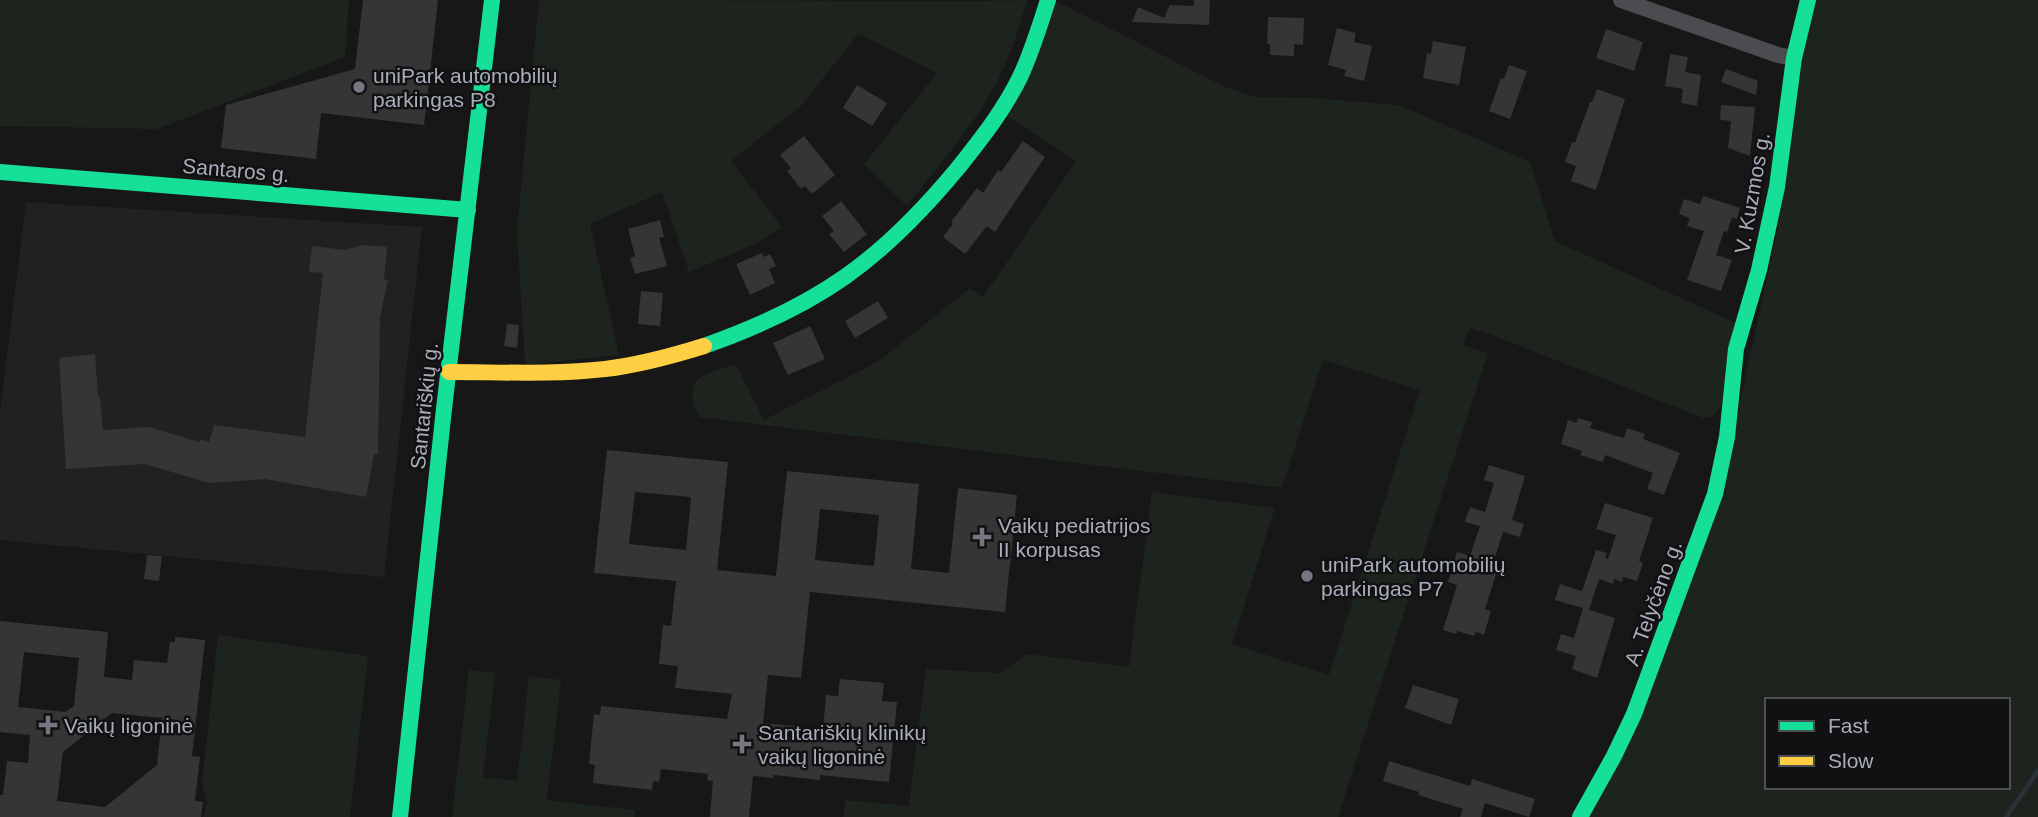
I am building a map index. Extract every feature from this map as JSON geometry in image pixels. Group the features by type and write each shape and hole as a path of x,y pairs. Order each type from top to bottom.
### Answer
{"street":[{"name":"Santariškių g.","path":"400,817 492,0"},
{"path":"449,372 518,374 580,371 627,366 673,356 718,343 758,326 829,288 861,267 902,232 981,140 1021,75 1048,0"},
{"path":"1621,0 1778,55 1794,58"},
{"name":"V. Kuzmos g.","path":"1731,391 1736,349 1759,270 1777,187 1794,58 1808,0"},
{"name":"Santaros g.","path":"0,172 468,209"},
{"name":"A. Telyčėno g.","path":"1580,817 1634,714 1703,529 1727,437 1731,391"}],"shaded area":[{"path":"0,0 349,0 345,57 157,129 0,126"},
{"path":"539,0 1027,0 1006,62 988,99 907,206 864,164 937,73 858,34 802,105 731,161 782,227 753,245 689,272 662,192 590,224 619,355 525,365 517,231"},
{"path":"1817,0 2038,0 2038,817 1589,817 1738,411 1776,237 1803,53"},
{"path":"1056,1 1225,87 1256,97 1315,98 1399,105 1530,162 1555,241 1736,323 1721,407 1712,417 1703,418 1470,328 1462,345 1488,353 1338,817 843,817 845,800 909,806 926,669 1000,673 1027,654 1129,667 1152,492 1275,508 1232,644 1329,675 1420,390 1323,360 1282,488 699,417 694,404 692,394 698,379 736,365 764,420 879,361 970,288 983,297 1076,161 1006,115"},
{"path":"26,202 422,227 384,577 0,540 0,413"},
{"path":"218,635 368,656 350,817 203,817 207,802 202,784"},
{"path":"469,670 495,673 483,777 517,781 529,676 561,680 547,800 635,810 634,817 452,817"}],"building":[{"name":"uniPark automobilių parkingas P8","path":"363,0 438,0 424,125 321,113 316,159 221,148 226,105 355,69"},
{"path":"1194,0 1210,0 1209,25 1132,22 1138,7 1164,18 1170,5 1194,6"},
{"path":"1268,17 1304,18 1303,45 1294,44 1294,56 1270,55 1270,44 1267,44"},
{"path":"1337,28 1356,33 1354,42 1372,46 1364,81 1344,76 1346,70 1328,65"},
{"path":"1606,29 1643,42 1634,71 1596,58"},
{"path":"1433,41 1466,47 1459,85 1423,78 1427,53 1431,54"},
{"path":"1670,54 1688,57 1685,72 1701,75 1697,106 1681,103 1683,89 1665,86"},
{"path":"1509,65 1527,71 1510,119 1489,111 1501,78 1504,79"},
{"path":"1726,69 1758,81 1756,95 1721,82"},
{"path":"857,85 887,103 872,126 843,108"},
{"path":"1597,89 1625,99 1596,190 1571,181 1576,166 1565,162"},
{"path":"1721,105 1755,107 1750,156 1728,148 1731,121 1720,120"},
{"path":"804,136 835,175 812,194 805,186 801,189 787,171 791,168 780,155"},
{"path":"1023,141 1045,157 995,232 987,226 965,254 943,237 977,188 983,193 998,170 1001,172"},
{"path":"1703,196 1740,208 1737,219 1732,217 1727,232 1724,231 1716,255 1732,260 1721,291 1687,280 1704,231 1687,226 1690,218 1679,214 1684,199 1700,204"},
{"path":"841,201 867,234 844,252 829,234 834,231 822,216"},
{"path":"660,220 664,237 659,238 667,266 635,274 630,258 635,256 628,229"},
{"path":"362,245 387,247 384,280 388,280 380,317 378,454 374,454 366,497 265,479 209,483 145,464 66,469 59,358 95,354 103,430 149,427 199,442 200,439 209,442 214,425 305,437 323,273 309,272 312,246 345,250"},
{"path":"762,253 764,257 770,254 776,266 769,269 775,283 750,295 736,264"},
{"path":"641,291 663,293 660,326 638,324"},
{"path":"878,301 888,318 855,338 845,321"},
{"path":"507,324 519,325 517,348 504,346"},
{"path":"810,326 825,359 788,375 773,343"},
{"path":"1578,418 1592,422 1590,428 1624,438 1627,428 1645,434 1643,439 1680,453 1664,495 1647,489 1653,473 1605,455 1603,462 1580,455 1582,451 1561,444 1568,420 1576,423"},
{"path":"607,450 728,462 717,570 776,576 787,471 919,484 911,569 949,573 958,488 1017,495 1005,612 810,592 801,678 768,675 763,723 823,729 826,695 838,696 840,679 884,683 882,701 897,702 889,782 820,775 820,780 774,775 773,778 753,776 749,817 710,817 713,781 707,780 708,774 661,769 659,782 653,781 652,790 593,783 595,765 589,764 594,714 600,715 601,706 727,719 732,694 675,688 678,666 659,664 663,625 671,626 676,581 594,573","holes":["635,492 691,497 686,550 629,544","820,509 879,515 874,566 815,560"]},
{"path":"1489,465 1525,476 1512,520 1524,524 1520,537 1503,532 1493,563 1499,565 1485,609 1491,611 1484,635 1476,632 1474,636 1457,631 1456,634 1443,630 1457,585 1448,582 1457,552 1470,556 1480,526 1465,522 1470,507 1485,512 1494,483 1484,480"},
{"path":"1605,503 1653,518 1639,561 1643,563 1637,581 1623,577 1622,582 1614,579 1613,584 1599,579 1589,610 1615,618 1597,678 1572,669 1576,656 1556,650 1561,634 1574,638 1583,608 1555,600 1560,584 1582,591 1596,550 1607,553 1605,558 1608,559 1616,535 1596,529"},
{"path":"147,555 162,556 159,581 144,579"},
{"name":"Vaikų ligoninė","path":"0,621 108,632 104,677 132,680 134,660 167,663 170,642 175,642 175,637 205,640 192,756 200,757 195,801 203,802 201,817 0,817 0,795 3,795 7,761 28,763 30,735 0,732","holes":["24,652 79,658 74,706 65,712 18,707","112,713 162,718 157,765 105,807 57,801 63,752"]},
{"path":"1413,685 1459,699 1451,725 1405,708"},
{"path":"1389,761 1470,786 1472,779 1535,799 1529,817 1485,803 1481,817 1460,817 1463,809 1383,781"}],"waterway":[{"path":"2006,817 2038,771"}],"traffic: fast":[{"path":"400,817 492,0"},
{"path":"704,346 744,331 814,297 874,255 930,201 984,135 1015,88 1036,38 1048,0"},
{"path":"1580,817 1634,714 1715,494 1727,437 1736,349 1759,270 1777,187 1794,58 1808,0"},
{"path":"0,172 468,210"}],"traffic: slow":[{"path":"449,372 586,371 655,360 704,346"}],"place":[{"name":"uniPark automobilių parkingas P8","path":"359,87"},
{"name":"Vaikų pediatrijos II korpusas","path":"982,537"},
{"name":"uniPark automobilių parkingas P7","path":"1307,576"},
{"name":"Vaikų ligoninė","path":"48,725"},
{"name":"Santariškių klinikų vaikų ligoninė","path":"742,744"}]}
